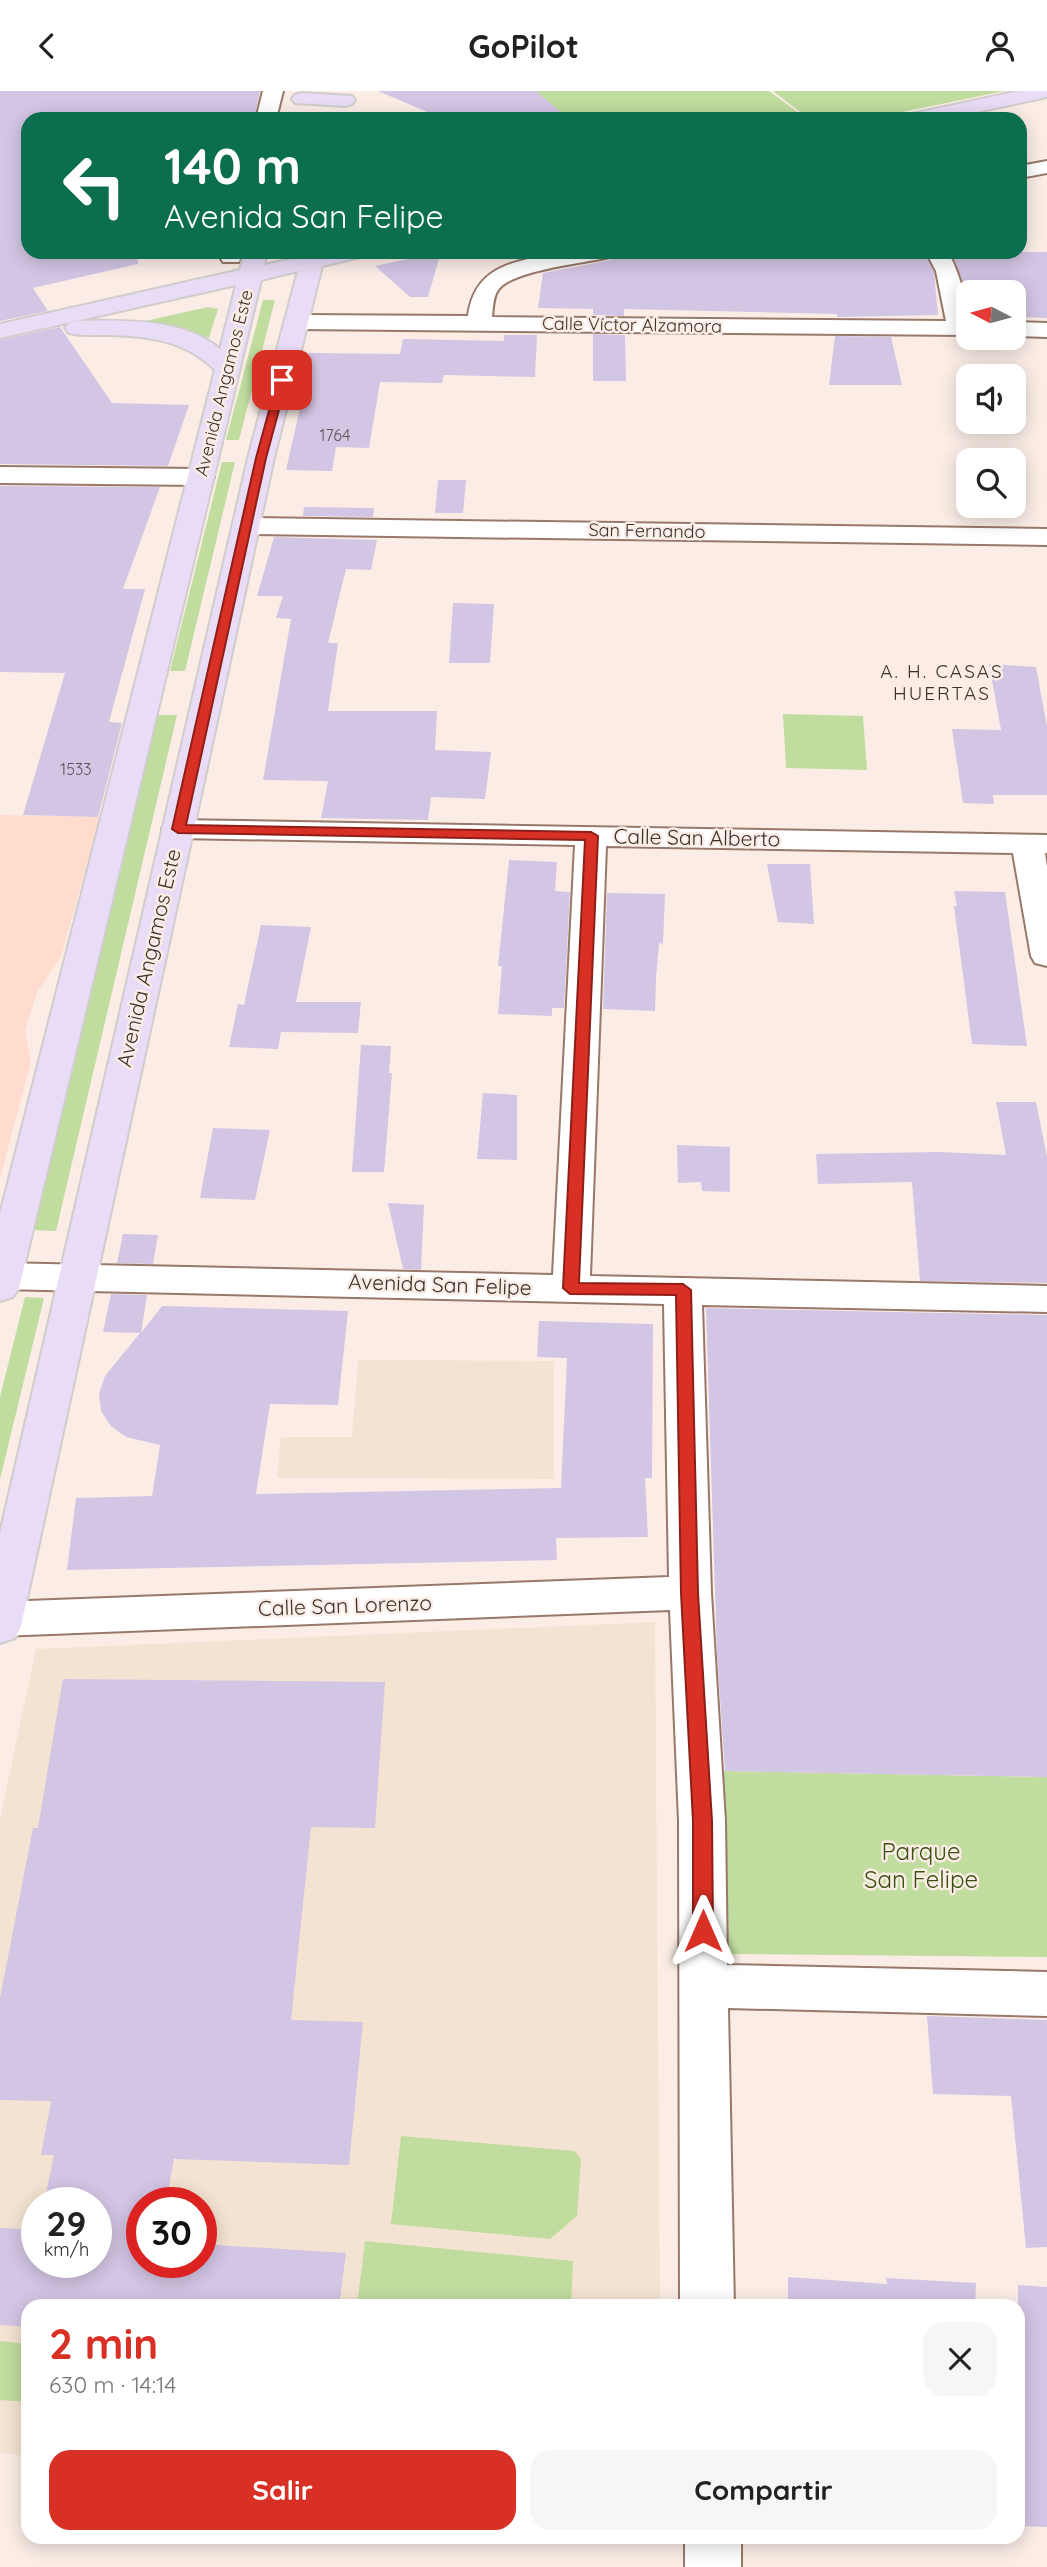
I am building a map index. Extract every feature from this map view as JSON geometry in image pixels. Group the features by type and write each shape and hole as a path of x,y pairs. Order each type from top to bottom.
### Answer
{"main road":[{"path":"949,112 1047,91"},
{"path":"301,103 344,103"},
{"path":"1018,112 1047,106"},
{"path":"206,262 246,259"},
{"path":"0,331 34,324 246,259"},
{"name":"Avenida Angamos Este","path":"1,1621 246,526 227,459 227,369 246,259"},
{"name":"Avenida Angamos Este","path":"1,1280 227,459 297,322 310,259"},
{"path":"0,309 116,282"},
{"path":"0,344 76,329 141,332 193,342 205,348 227,369"}],"street":[{"path":"268,112 273,91"},
{"path":"1027,171 1047,167"},
{"path":"479,323 483,296 492,281 508,273 571,259"},
{"path":"941,259 956,301"},
{"name":"Calle Víctor Alzamora","path":"297,322 956,328"},
{"path":"1026,329 1047,330"},
{"path":"0,475 227,459"},
{"name":"San Fernando","path":"246,526 1047,537"},
{"name":"Calle San Alberto","path":"178,829 1037,843"},
{"path":"570,1288 591,836"},
{"path":"1037,843 1047,956"},
{"name":"Avenida San Felipe","path":"1,1280 277,1280 1047,1299"},
{"path":"683,1290 690,1593 702,1821 707,2299"},
{"name":"Calle San Lorenzo","path":"1,1621 690,1593"},
{"path":"704,1986 1047,1994"},
{"path":"713,2544 713,2567"}],"shaded area":[{"path":"0,815 100,817 61,957 37,992 25,1031 31,1062 0,1178"},
{"path":"358,1360 554,1361 554,1479 277,1478 281,1437 352,1437"},
{"path":"655,1622 660,2299 21,2299 21,2455 0,2453 0,1819 36,1649"}],"green space":[{"path":"459,91 769,91 798,112 484,112"},
{"path":"773,91 1005,91 902,112 800,112"},
{"path":"263,300 275,300 239,440 226,440"},
{"path":"208,307 218,309 209,338 178,329 136,323"},
{"path":"222,462 235,462 185,671 170,671"},
{"path":"783,714 863,716 867,770 786,768"},
{"path":"158,715 177,715 56,1231 32,1230"},
{"path":"25,1297 44,1298 0,1479 0,1397"},
{"name":"Parque San Felipe","path":"721,1771 1047,1777 1047,1957 728,1954"},
{"path":"401,2136 574,2151 581,2159 577,2216 550,2239 391,2224"},
{"path":"365,2241 573,2261 571,2299 358,2299"},
{"path":"0,2341 21,2343 21,2402 0,2400"}],"building":[{"path":"0,91 260,91 256,112 21,112 21,259 138,259 138,264 33,288 48,311 0,321"},
{"path":"378,91 536,91 561,112 428,112"},
{"path":"1027,252 1047,252 1047,318 1026,317 1026,280 962,280 954,259 1027,259"},
{"path":"408,259 439,259 428,297 410,297 375,266"},
{"path":"928,259 934,272 938,315 837,317 837,314 624,309 624,316 593,315 593,309 538,308 543,273 611,260"},
{"path":"60,327 112,403 189,405 168,466 0,464 0,340"},
{"path":"593,334 625,335 626,381 593,381"},
{"path":"504,335 537,335 535,377 444,375 442,383 380,382 369,448 336,447 332,471 286,470 306,381 312,381 308,380 309,353 400,354 403,339 504,341"},
{"path":"835,336 891,337 902,385 829,385"},
{"path":"438,480 466,480 463,513 435,513"},
{"path":"0,486 160,487 123,589 145,589 109,722 122,723 98,817 23,815 65,673 0,672"},
{"path":"304,507 374,508 373,517 303,516"},
{"path":"274,537 377,540 371,570 346,569 328,643 338,643 328,711 437,711 435,750 491,752 485,799 431,797 428,820 321,818 328,781 263,780 291,619 276,618 283,596 257,596"},
{"path":"453,603 494,604 490,663 449,663"},
{"path":"989,664 1036,667 1047,727 1047,795 993,795 994,804 963,803 952,729 1001,730"},
{"path":"509,860 557,862 555,891 570,892 564,1008 552,1008 552,1016 498,1014 502,966 498,966"},
{"path":"767,864 810,864 814,924 778,922"},
{"path":"954,891 1005,892 1027,1046 972,1044"},
{"path":"607,893 665,894 663,944 659,943 655,1011 603,1009"},
{"path":"261,925 311,927 296,1002 361,1002 358,1033 281,1032 278,1049 229,1047 238,1004 244,1005"},
{"path":"361,1045 391,1046 389,1073 392,1073 384,1172 352,1172"},
{"path":"483,1093 517,1095 517,1160 477,1159"},
{"path":"996,1102 1036,1102 1047,1157 1047,1283 920,1281 912,1182 818,1184 816,1154 939,1152 1006,1155"},
{"path":"213,1128 270,1130 255,1200 200,1198"},
{"path":"677,1145 730,1147 730,1192 702,1191 701,1182 678,1183"},
{"path":"388,1203 424,1205 421,1270 403,1269"},
{"path":"123,1234 158,1235 153,1264 117,1263"},
{"path":"111,1294 147,1295 141,1333 162,1306 348,1311 338,1405 270,1404 256,1494 561,1488 567,1358 537,1357 539,1321 653,1324 652,1478 645,1478 648,1537 556,1538 557,1560 67,1570 76,1498 152,1496 160,1445 126,1437 111,1426 101,1411 99,1394 105,1376 140,1333 103,1332"},
{"path":"706,1308 1047,1315 1047,1777 725,1771 717,1654"},
{"path":"63,1679 385,1682 375,1828 311,1827 291,2020 363,2022 349,2165 174,2159 169,2187 126,2187 126,2278 217,2278 217,2245 346,2253 340,2299 21,2299 21,2326 0,2325 0,2228 21,2229 21,2278 112,2278 112,2187 47,2187 54,2155 41,2155 51,2101 0,2100 0,1998 33,1828 38,1828"},
{"path":"927,2016 1047,2020 1047,2247 1026,2248 1011,2096 933,2094"},
{"path":"788,2277 887,2284 886,2278 976,2283 975,2299 788,2299"},
{"path":"1018,2285 1047,2287 1047,2527 1025,2526 1025,2299 1018,2299"}],"district":[{"name":"A. H. CASAS HUERTAS","path":"942,682"}],"route":[{"path":"282,380 261,458 178,829 591,836 580,1121 570,1288 683,1290 690,1593 702,1821 703,1931"}]}
